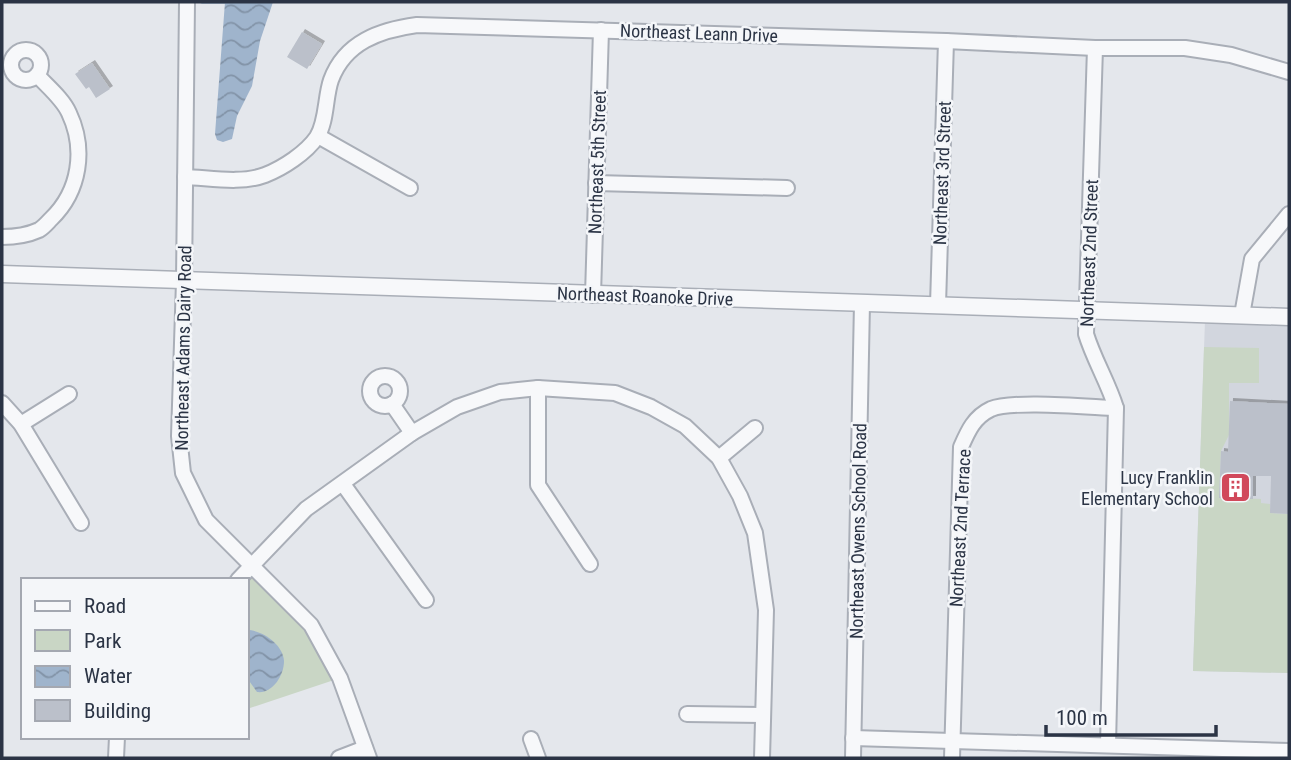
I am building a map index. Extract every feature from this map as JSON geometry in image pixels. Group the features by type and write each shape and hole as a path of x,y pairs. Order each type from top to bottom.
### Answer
{"street":[{"name":"Northeast Adams Dairy Road","path":"187,2 184,281 179,436 183,473 205,520 311,625 340,678 367,753"},
{"name":"Northeast Leann Drive","path":"318,136 332,79 355,47 372,35 392,28 416,25 1095,48 1185,48 1231,55 1289,72"},
{"name":"Northeast 5th Street","path":"593,295 601,30"},
{"name":"Northeast 3rd Street","path":"938,305 946,41"},
{"name":"Northeast 2nd Street","path":"1095,48 1086,334 1116,408 1108,745"},
{"path":"2,237 13,237 40,229 61,209 75,184 79,162 78,137 69,111 37,75"},
{"path":"185,177 247,178 265,175 300,154 318,136 410,188"},
{"path":"596,183 787,188"},
{"path":"1242,315 1252,259 1289,214"},
{"name":"Northeast Roanoke Drive","path":"2,274 1289,317"},
{"name":"Northeast Owens School Road","path":"853,758 862,303"},
{"path":"240,578 306,509 412,433 457,407 500,392 538,388 615,393 627,397 685,426 719,458 740,496 755,533 766,610 762,758"},
{"path":"538,388 538,485 590,564"},
{"path":"20,425 69,394"},
{"path":"2,403 20,425 81,523"},
{"path":"392,404 412,433"},
{"name":"Northeast 2nd Terrace","path":"952,758 961,447 965,437 974,421 991,409 1010,405 1116,408"},
{"path":"719,458 755,428"},
{"path":"343,484 426,600"},
{"path":"687,714 762,715"},
{"path":"853,738 1289,751"},
{"path":"116,758 117,739"},
{"path":"531,739 538,758"},
{"path":"339,758 367,753"}],"shaded area":[{"path":"1205,320 1289,323 1289,673 1193,671"}],"green space":[{"path":"1204,347 1259,348 1259,383 1229,383 1229,435 1221,451 1219,497 1261,499 1261,503 1270,504 1270,513 1289,514 1289,673 1193,671"},
{"path":"250,566 311,625 340,678 248,709 247,578"}],"water":[{"path":"225,2 273,2 260,41 252,86 237,116 232,139 223,142 217,140 215,134"},
{"path":"248,630 259,632 271,639 280,649 284,661 279,678 272,687 257,692 248,679"}],"building":[{"path":"302,32 322,44 307,69 287,57"},
{"path":"92,63 110,89 96,98 75,74"},
{"path":"1230,401 1289,404 1289,514 1270,513 1271,476 1253,476 1253,499 1219,498 1221,451 1228,452"}],"waterway":[{"path":"202,2 225,2"}],"place":[{"name":"Lucy Franklin Elementary School","path":"1236,487"}]}
